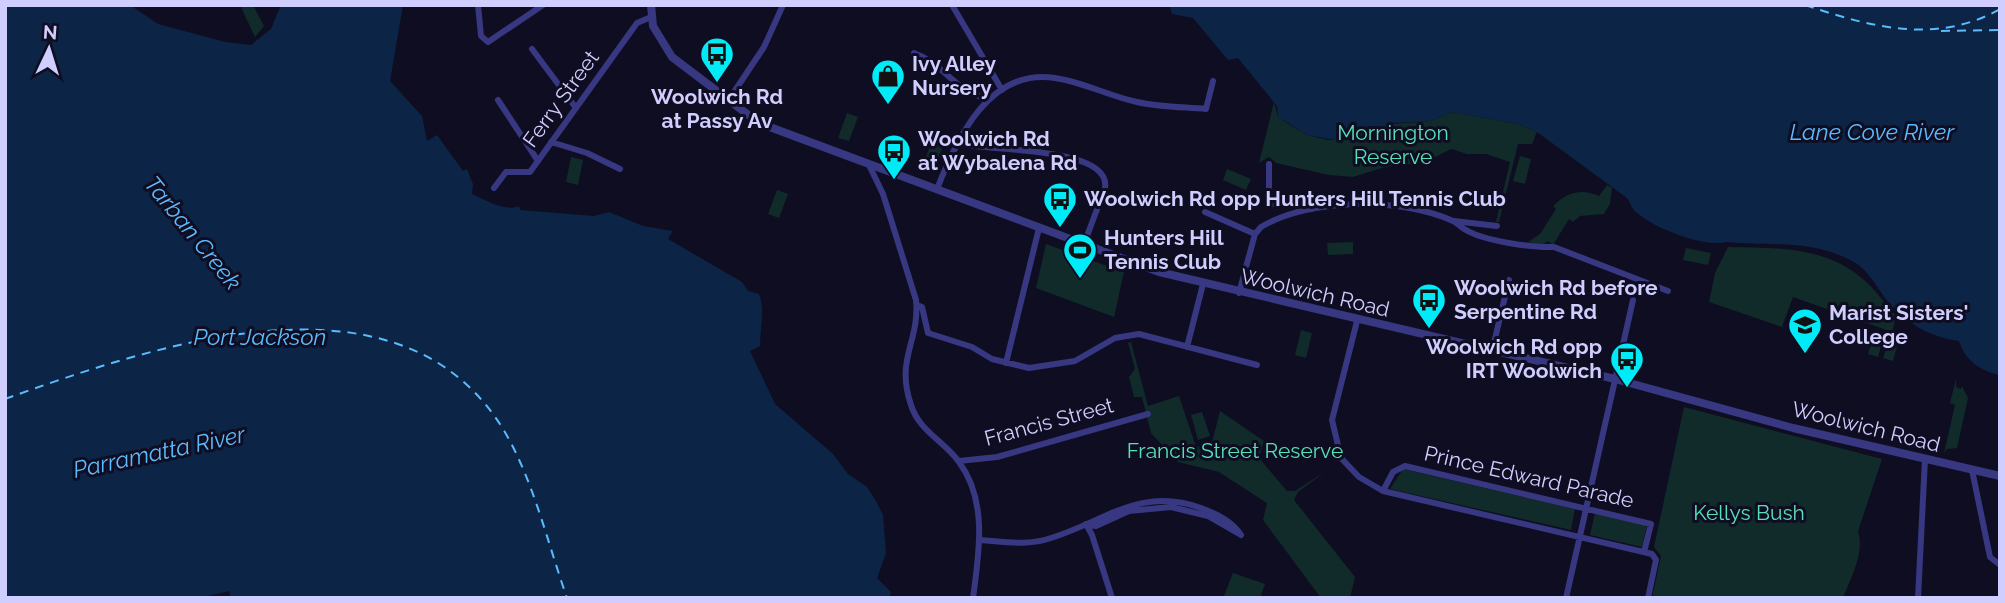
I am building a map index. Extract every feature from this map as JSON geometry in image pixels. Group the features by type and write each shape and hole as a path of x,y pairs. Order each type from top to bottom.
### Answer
{"street":[{"path":"478,5 481,36 488,42 543,5"},
{"path":"650,17 651,5"},
{"path":"728,101 764,47 783,5"},
{"path":"952,5 1002,90"},
{"name":"Woolwich Road","path":"650,17 658,37 673,57 759,123 1084,244 1203,284 1615,379 1793,428 2000,476"},
{"name":"Ferry Street","path":"494,188 503,174 528,173 637,23 650,17"},
{"path":"531,49 576,108"},
{"path":"914,52 935,62 959,85 980,95 987,102"},
{"path":"937,189 970,118 1002,90 1034,76 1054,78 1139,103 1206,109 1213,81"},
{"path":"498,100 538,161"},
{"path":"551,142 587,153 620,169"},
{"path":"957,143 1043,152 1079,160 1101,170 1105,178 1105,188 1084,244"},
{"path":"1269,164 1269,205 1306,200 1312,209"},
{"path":"869,165 883,194 911,274 917,305 918,316 904,372 910,405 928,433 958,461 974,496 981,540 973,598"},
{"path":"1239,293 1255,234 1268,223 1312,209 1338,203 1367,205 1408,209 1454,221 1497,226"},
{"path":"1205,212 1255,234"},
{"path":"1454,221 1467,232 1564,250 1668,291"},
{"path":"1006,363 1039,228"},
{"path":"1492,351 1509,280"},
{"path":"1187,347 1203,284"},
{"path":"1566,598 1633,300"},
{"path":"917,305 922,307 928,333 972,347 992,359 1029,368 1060,365 1129,335 1257,365"},
{"path":"1357,321 1332,420 1341,458 1359,477 1383,491 1648,553 1656,560 1648,598"},
{"name":"Francis Street","path":"958,461 997,457 1149,414"},
{"path":"1918,598 1925,459"},
{"name":"Prince Edward Parade","path":"1383,491 1392,472 1405,466 1651,524 1648,553"},
{"path":"1972,470 1990,557 2000,565"},
{"path":"981,540 1022,544 1051,538 1127,505 1172,501 1216,513 1235,526 1241,535 1208,516 1171,507 1129,511 1096,526 1086,524"},
{"path":"1086,524 1112,598"}],"green space":[{"path":"240,5 253,5 264,26 255,37"},
{"name":"Mornington Reserve","path":"1274,102 1278,117 1307,135 1328,140 1353,139 1390,124 1430,121 1453,112 1518,124 1537,132 1532,144 1518,144 1499,222 1496,222 1510,162 1486,154 1467,154 1451,149 1425,162 1385,167 1353,177 1329,175 1276,163 1269,157 1259,163"},
{"path":"847,113 858,117 849,141 838,138"},
{"path":"934,137 945,141 936,165 924,161"},
{"path":"1520,156 1531,159 1525,184 1513,181"},
{"path":"571,157 583,160 578,185 566,182"},
{"path":"1227,169 1251,179 1246,190 1223,180"},
{"path":"1607,185 1612,188 1610,204 1604,214 1580,216 1573,222 1569,219 1553,245 1548,241 1542,245 1528,242 1540,234 1558,201 1580,192 1599,196"},
{"path":"777,190 788,194 779,218 768,214"},
{"path":"1353,242 1353,254 1328,255 1327,243"},
{"name":"Hunters Hill Tennis Club","path":"1046,244 1124,272 1114,317 1036,288"},
{"path":"1728,247 1799,251 1833,260 1867,283 1896,316 1892,332 1793,297 1782,327 1709,302 1715,273"},
{"path":"1686,248 1711,253 1708,265 1683,260"},
{"path":"1301,330 1312,333 1306,358 1295,355"},
{"path":"1874,335 1883,338 1878,357 1868,354"},
{"path":"1889,340 1898,342 1893,361 1883,358"},
{"name":"Francis Street Reserve","path":"1131,342 1148,406 1179,396 1196,447 1212,442 1220,411 1264,441 1259,458 1287,491 1295,491 1326,471 1298,492 1294,500 1355,577 1350,598 1321,598 1263,520 1267,503 1219,472 1178,462 1151,433 1142,397 1134,397 1129,377 1135,369 1128,343"},
{"path":"1956,379 1956,387 1961,389 1962,386 1968,398 1957,448 1947,449 1944,453 1955,405 1950,403"},
{"name":"Kellys Bush","path":"1684,407 1882,459 1858,531 1860,548 1843,598 1652,598 1661,556 1654,547"},
{"path":"1202,412 1210,436 1198,440 1191,415"},
{"path":"1403,469 1575,509 1571,530 1390,489"},
{"path":"1595,513 1647,525 1642,547 1590,535"},
{"path":"1233,573 1265,584 1260,598 1223,598"}],"water":[{"name":"Port Jackson","path":"5,5 130,5 158,24 225,42 251,45 271,29 281,5 403,5 390,81 422,116 427,141 437,135 463,171 467,169 473,184 472,194 502,206 519,206 520,210 594,216 609,212 643,226 673,231 668,239 742,282 748,291 759,294 762,313 760,346 750,351 775,404 833,454 848,474 867,487 876,501 883,515 886,553 877,578 891,592 889,598 231,598 229,591 199,598 5,598"},
{"name":"Lane Cove River","path":"1169,5 2000,5 2000,375 1974,364 1959,341 1927,332 1909,321 1893,307 1868,274 1854,262 1839,255 1807,247 1706,242 1666,230 1644,218 1635,211 1627,198 1537,132 1518,124 1453,112 1430,121 1392,123 1359,137 1334,140 1307,135 1278,117 1277,106 1238,58 1228,60 1193,18 1172,14"}],"ferry route":[{"path":"1805,5 1854,20 1903,29 1952,27 2000,9"},
{"path":"1941,31 2000,30"},
{"path":"5,399 131,357 202,340 273,331 342,332 406,347 461,380 506,434 533,493 567,598"}],"place":[{"name":"Woolwich Rd at Passy Av","path":"717,84"},
{"name":"Ivy Alley Nursery","path":"888,106"},
{"name":"Woolwich Rd at Wybalena Rd","path":"894,181"},
{"name":"Woolwich Rd opp Hunters Hill Tennis Club","path":"1060,229"},
{"name":"Hunters Hill Tennis Club","path":"1080,280"},
{"name":"Woolwich Rd before Serpentine Rd","path":"1429,330"},
{"name":"Marist Sisters' College","path":"1805,355"},
{"name":"Woolwich Rd opp IRT Woolwich","path":"1627,389"}],"water label":[{"name":"Tarban Creek","path":"193,233"},
{"name":"Parramatta River","path":"159,452"}]}
